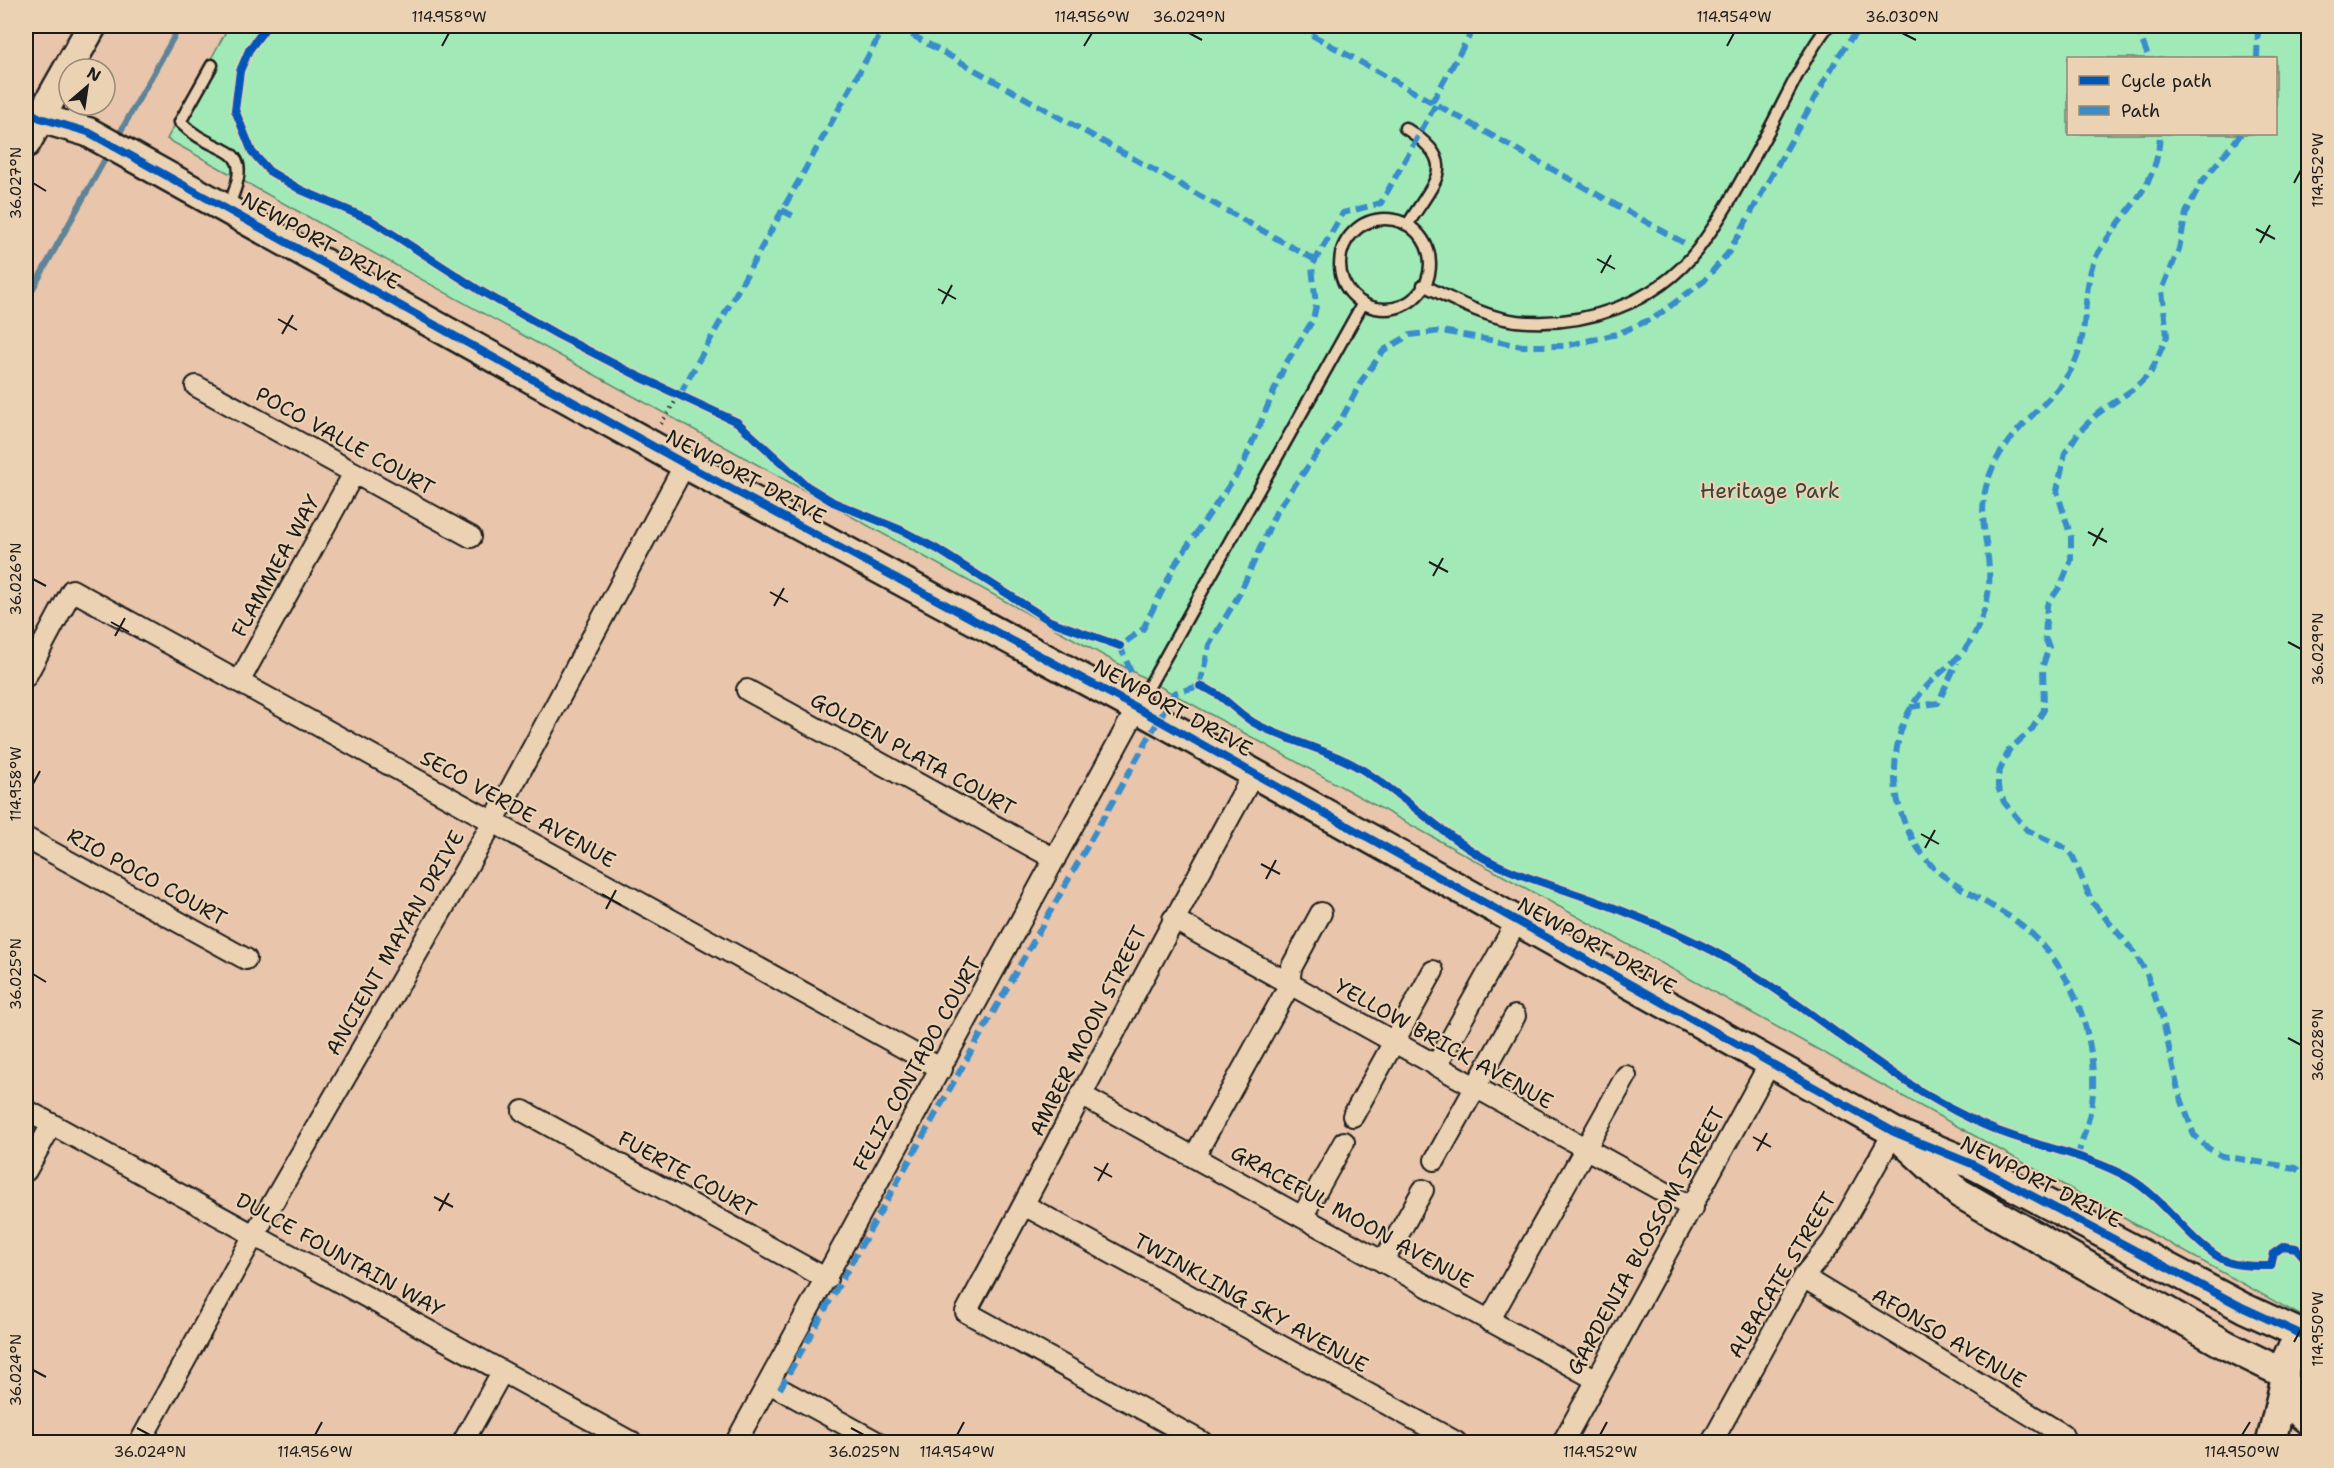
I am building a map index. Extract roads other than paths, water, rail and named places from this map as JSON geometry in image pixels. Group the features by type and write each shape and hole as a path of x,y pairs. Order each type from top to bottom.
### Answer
{"street":[{"path":"26,143 33,114 92,26"},
{"name":"NEWPORT DRIVE","path":"33,114 88,132 685,464 1137,708 1894,1132 1972,1164 2244,1308 2307,1335"},
{"name":"POCO VALLE COURT","path":"196,386 471,537"},
{"name":"ANCIENT MAYAN DRIVE","path":"140,1443 254,1235 493,822 685,464"},
{"name":"FLAMMEA WAY","path":"239,682 354,473"},
{"name":"SECO VERDE AVENUE","path":"26,676 72,590 942,1069"},
{"name":"GOLDEN PLATA COURT","path":"747,690 1056,859"},
{"name":"FELIZ CONTADO COURT","path":"736,1443 1137,708"},
{"name":"AMBER MOON STREET","path":"1202,1443 966,1312 1083,1096 1173,919 1254,773"},
{"name":"RIO POCO COURT","path":"26,837 246,959"},
{"path":"1194,1157 1289,986 1291,968 1321,912"},
{"name":"YELLOW BRICK AVENUE","path":"1173,919 1289,986 1693,1208"},
{"path":"1436,1066 1516,921"},
{"path":"1353,1116 1433,971"},
{"path":"1435,1160 1515,1016"},
{"name":"GARDENIA BLOSSOM STREET","path":"1563,1443 1770,1063"},
{"path":"1490,1321 1626,1076"},
{"name":"GRACEFUL MOON AVENUE","path":"1083,1096 1598,1380"},
{"name":"DULCE FOUNTAIN WAY","path":"26,1110 631,1443"},
{"name":"FUERTE COURT","path":"524,1111 827,1279"},
{"path":"26,1171 52,1124"},
{"name":"NEWPORT DRIVE","path":"1894,1132 1959,1193 2284,1380"},
{"name":"ALBACATE STREET","path":"1712,1443 1803,1277 1832,1242 1894,1132"},
{"path":"1302,1217 1344,1142"},
{"path":"1383,1262 1423,1190"},
{"name":"TWINKLING SKY AVENUE","path":"1024,1205 1456,1443"},
{"name":"AFONSO AVENUE","path":"1803,1277 2062,1434 2066,1443"},
{"path":"2271,1443 2289,1354 2307,1335"},
{"path":"463,1443 502,1372"},
{"path":"2284,1380 2291,1404 2308,1420"},
{"path":"769,1383 877,1443"}],"lane":[{"path":"1423,285 1470,308 1515,321 1556,322 1599,316 1634,302 1679,270 1698,249 1730,200 1798,74 1828,26"},
{"path":"212,65 180,122 188,130 233,156 239,164 241,174 227,209"},
{"path":"1405,128 1425,140 1437,154 1438,172 1408,224"},
{"path":"1387,219 1408,224 1419,234 1430,262 1423,285 1410,301 1396,307 1381,309 1363,303 1353,296 1344,284 1340,270 1340,255 1355,230 1366,222 1387,219"},
{"path":"1137,708 1363,303"}],"waterway":[{"path":"117,138 180,26"},
{"path":"26,301 109,152"}],"park label":[{"name":"Heritage Park","path":"1770,491"}]}
